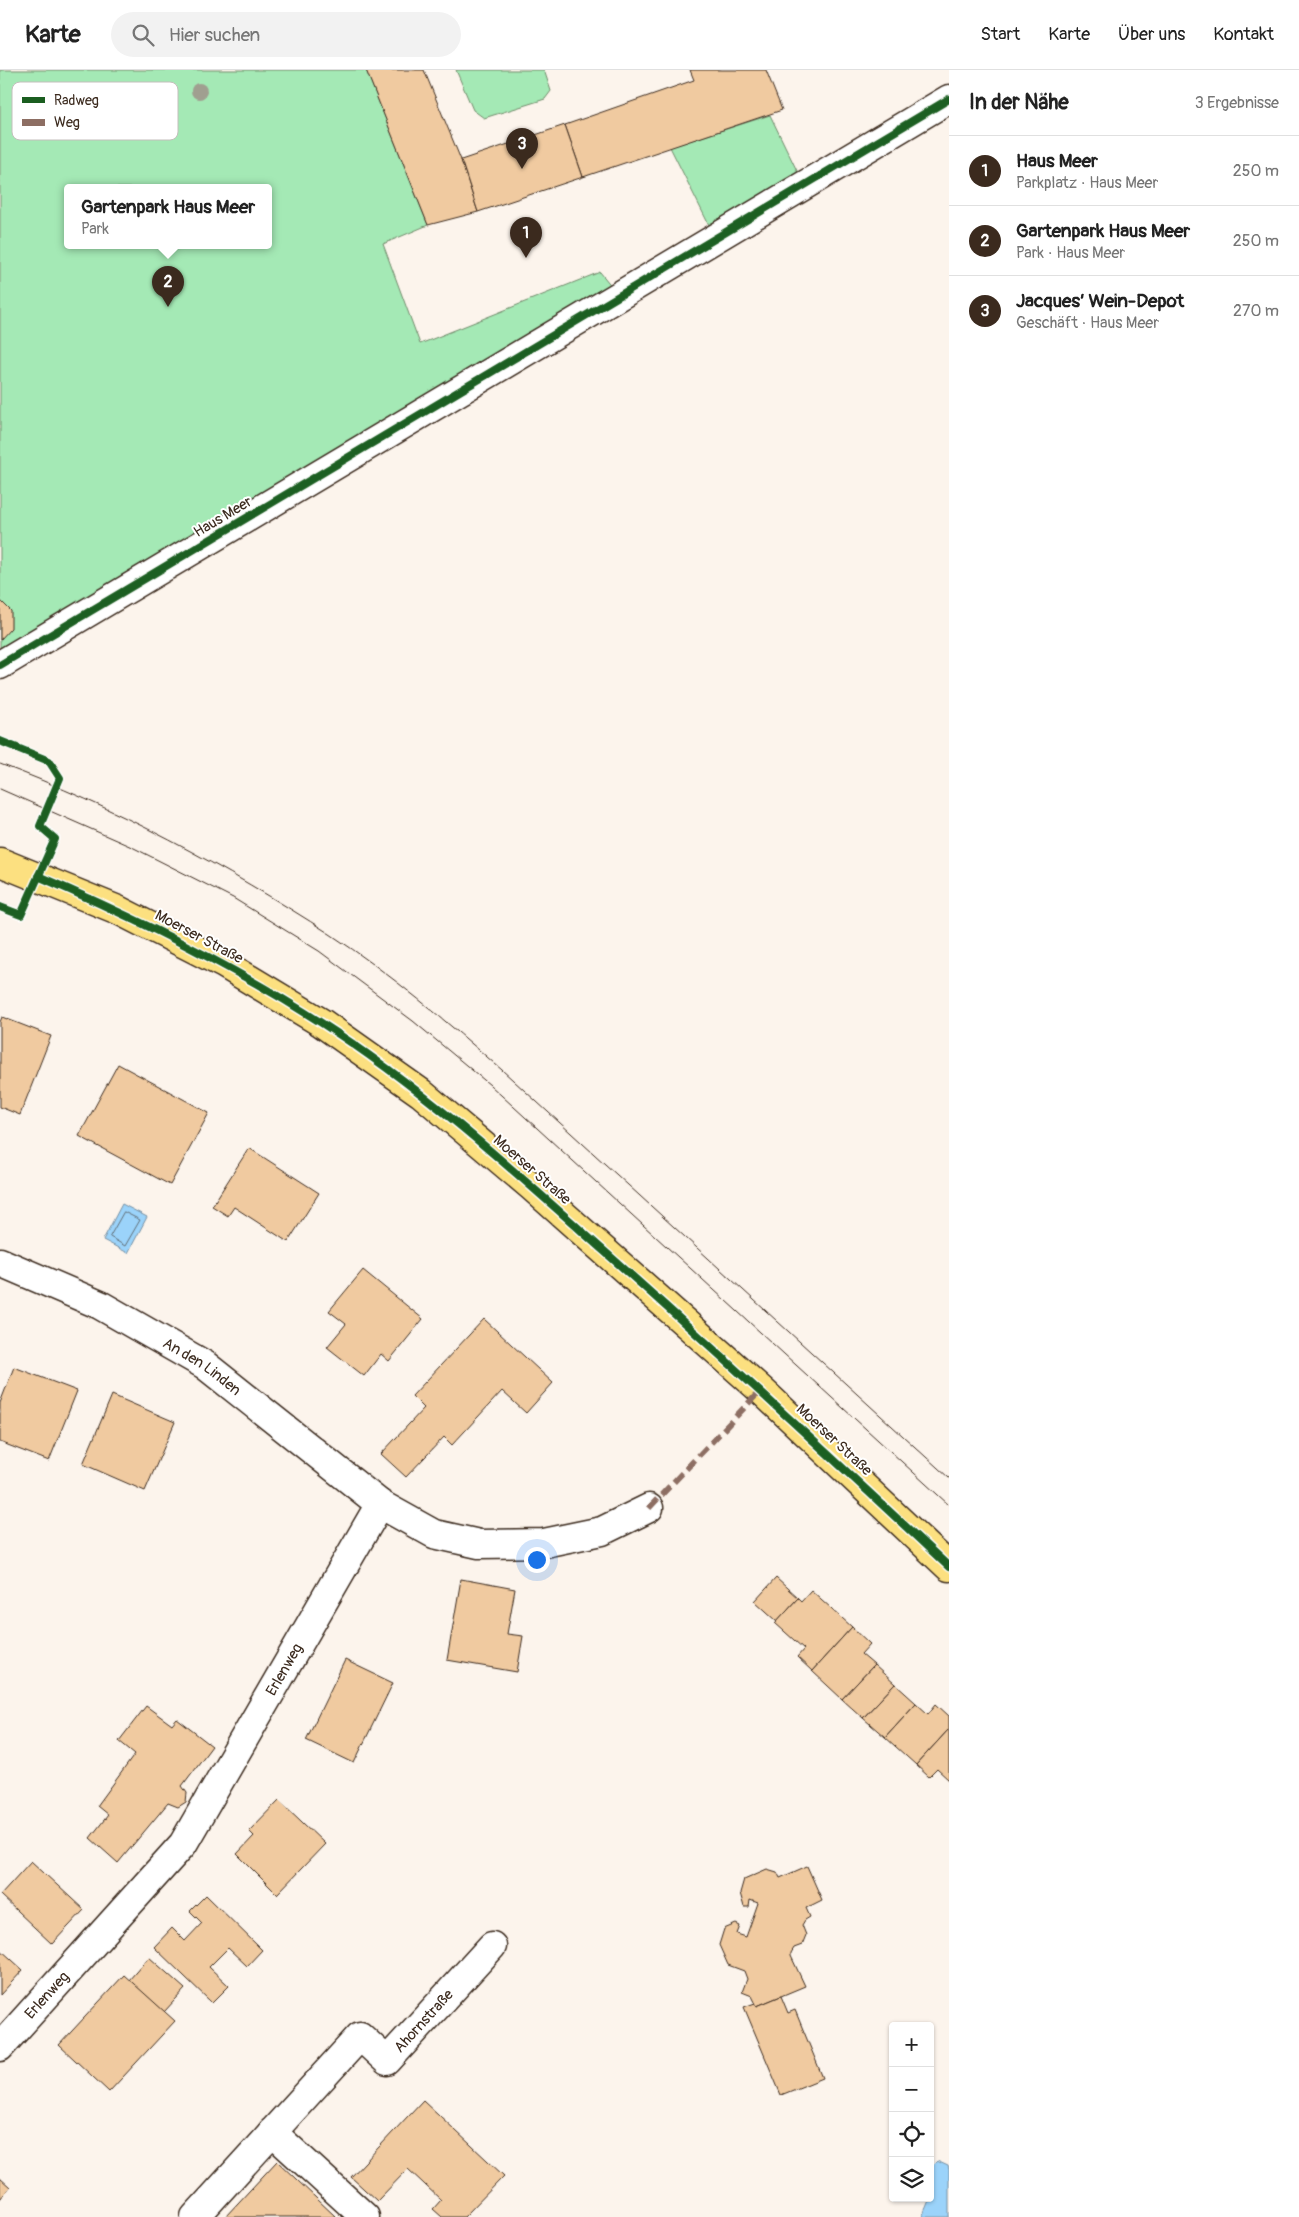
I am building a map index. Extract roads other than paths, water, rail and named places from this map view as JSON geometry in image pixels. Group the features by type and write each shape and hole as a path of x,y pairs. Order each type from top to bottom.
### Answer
{"main road":[{"name":"Moerser Straße","path":"5,857 118,910 224,964 322,1023 421,1093 531,1186 746,1377 949,1567"}],"street":[{"name":"Haus Meer","path":"0,665 949,99"},
{"name":"An den Linden","path":"0,1262 100,1305 205,1364 380,1504"},
{"path":"380,1504 434,1534 478,1544 544,1543 602,1531 649,1508"},
{"name":"Erlenweg","path":"0,2047 183,1844 380,1504"},
{"name":"Ahornstraße","path":"195,2217 360,2036 387,2061 492,1946"},
{"path":"272,2132 365,2217"}],"water":[{"path":"122,1204 147,1217 128,1253 103,1240"},
{"path":"937,2161 948,2166 949,2217 922,2217 928,2202 934,2202 934,2164"}],"tram line":[{"path":"0,764 86,799 170,840 291,909 375,965 502,1070 949,1478"},
{"path":"0,789 134,848 233,898 319,951 413,1021 490,1085 949,1505"}],"place":[{"name":"Jacques’ Wein-Depot","path":"522,169"},
{"name":"Haus Meer","path":"526,258"},
{"name":"Gartenpark Haus Meer","path":"168,307"}]}
